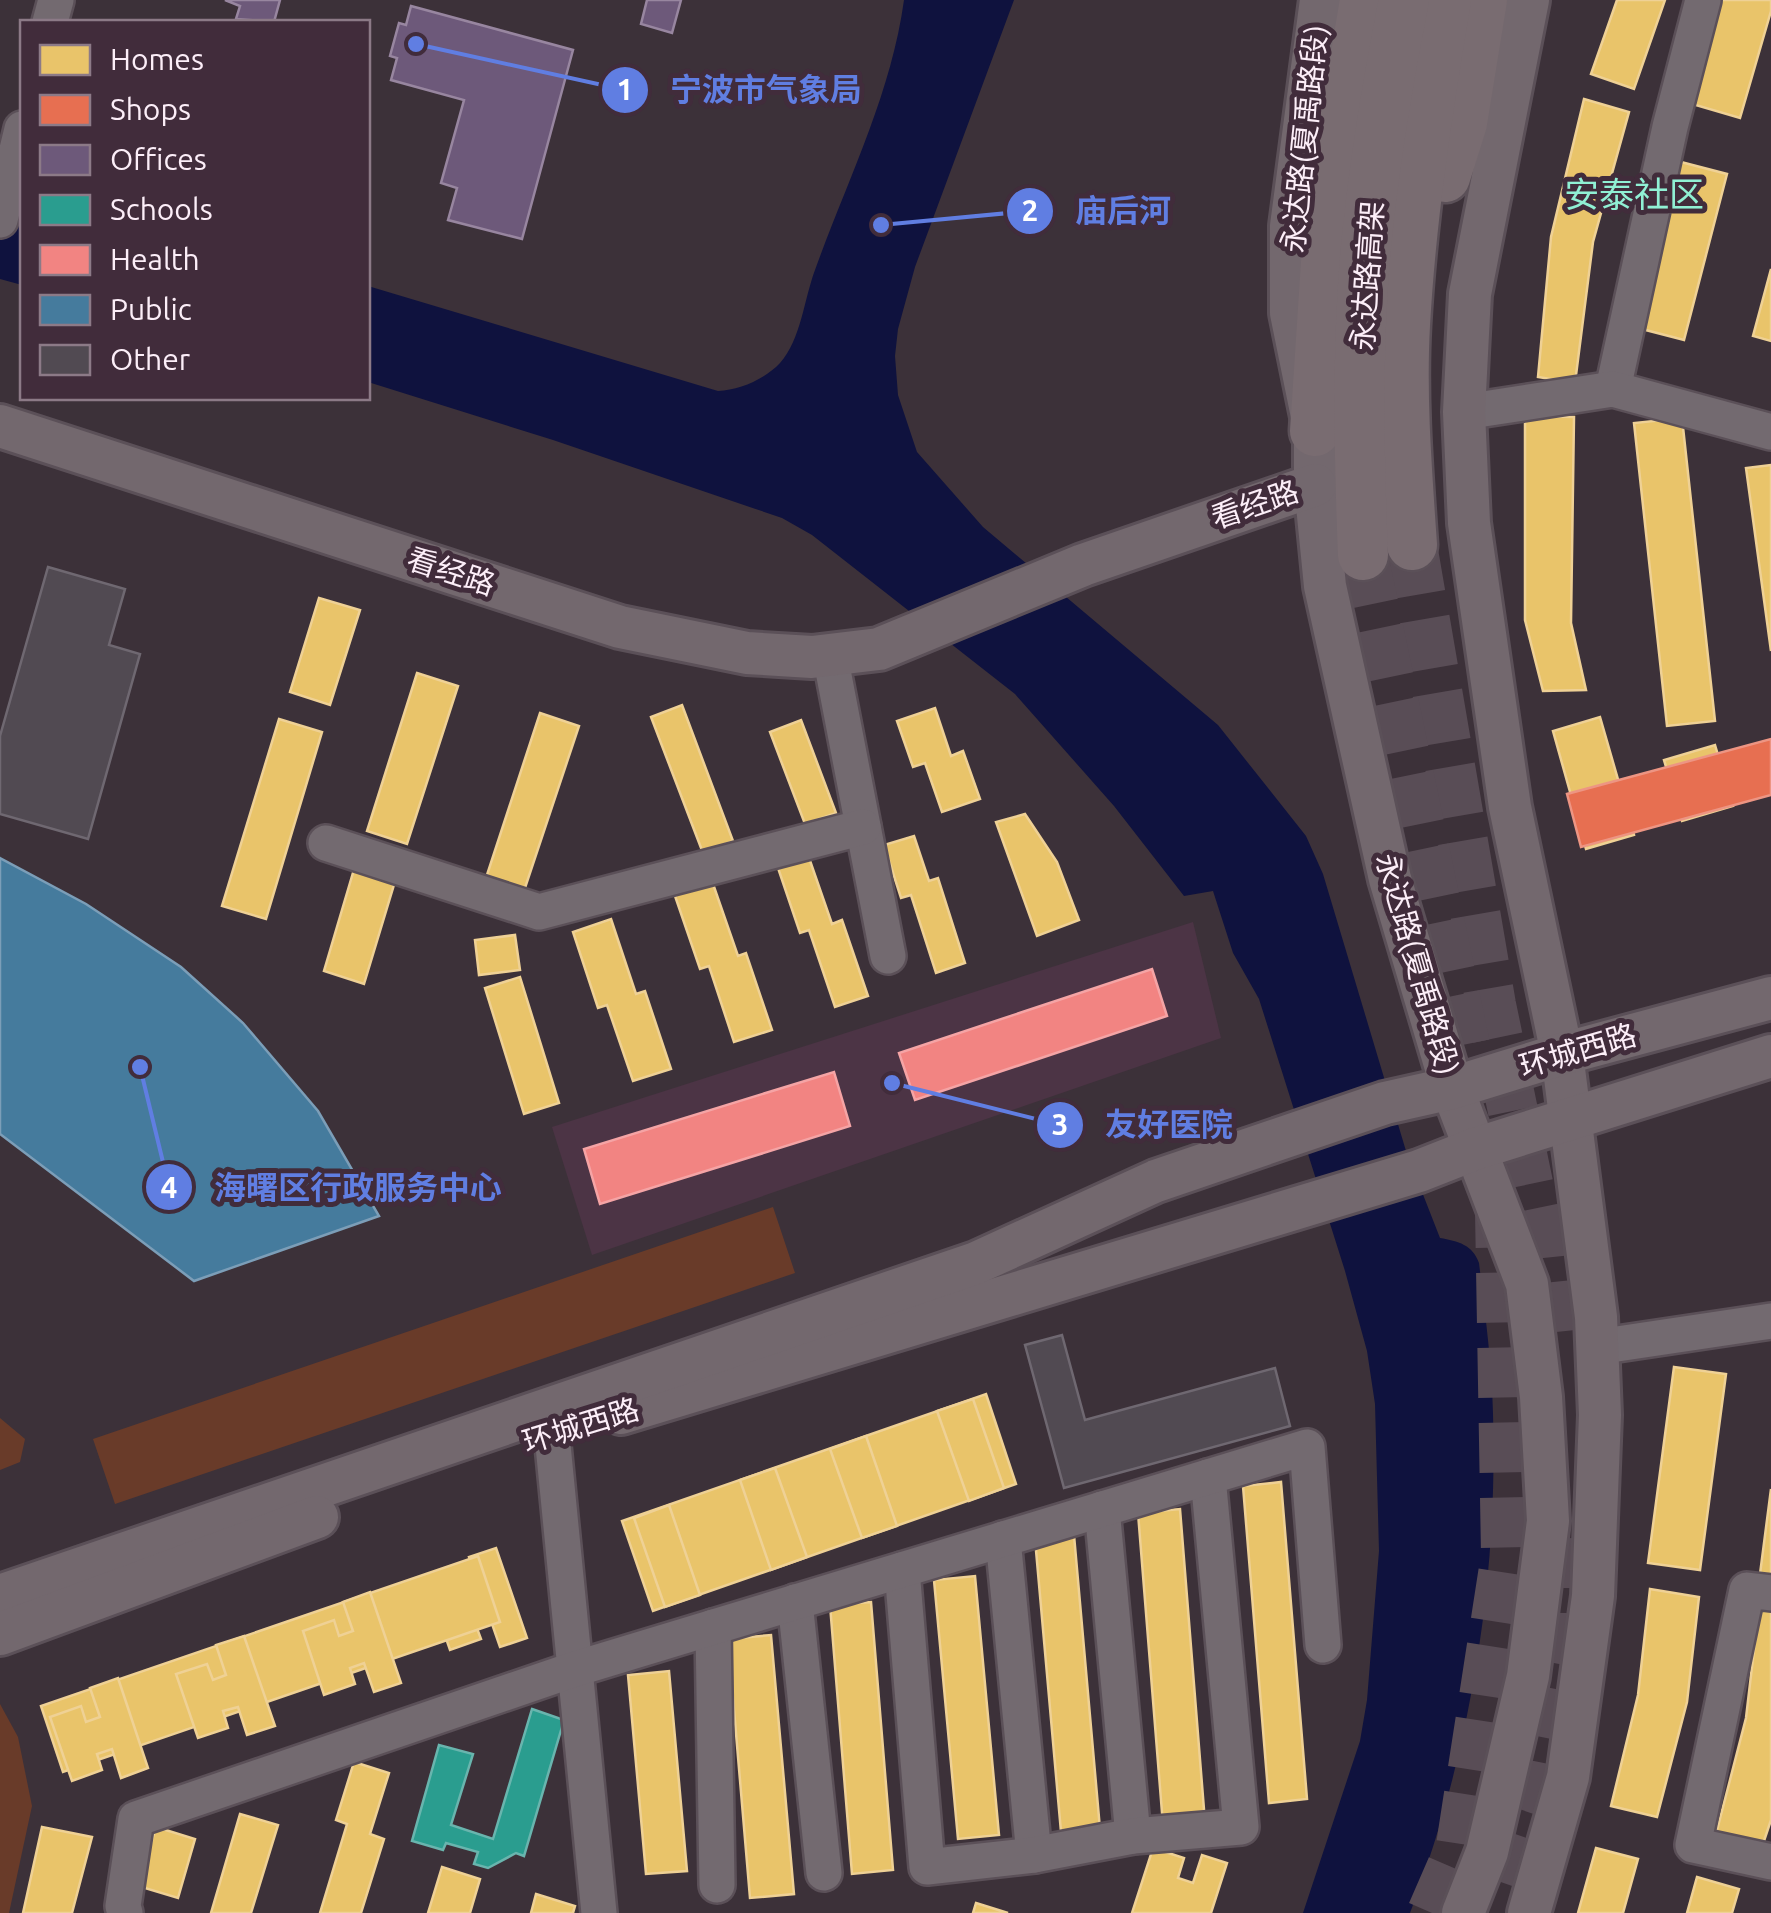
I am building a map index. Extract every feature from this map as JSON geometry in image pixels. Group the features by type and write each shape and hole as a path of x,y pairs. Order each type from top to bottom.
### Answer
{"highway":[{"path":"1315,430 1329,216 1365,0"},
{"name":"永达路高架","path":"1364,555 1359,450 1365,260 1382,112 1404,0"},
{"name":"永达路高架","path":"1412,545 1404,418 1404,326 1416,204 1446,0"},
{"path":"1404,326 1462,123 1482,0"}],"main road":[{"name":"永达路(夏禹路段)","path":"1321,0 1291,226 1291,313 1315,430 1315,484 1325,586 1390,878 1452,1088 1528,1284 1542,1397 1548,1521 1528,1676 1487,1852 1464,1913"},
{"path":"1528,0 1470,294 1464,412 1469,523 1510,806 1572,1118 1598,1347 1600,1415 1593,1596 1568,1778 1529,1913"},
{"name":"看经路","path":"0,426 620,627 747,653 830,655 879,649 1083,565 1315,484"},
{"name":"环城西路","path":"0,1596 976,1263 1156,1182 1385,1104 1771,998"},
{"name":"环城西路","path":"0,1634 494,1453 1419,1171 1475,1149 1771,1056"}],"street":[{"path":"1613,389 1670,126 1704,0"},
{"path":"0,220 20,139"},
{"path":"1464,412 1613,389 1771,432"},
{"path":"830,655 888,956"},
{"path":"326,843 539,912 863,827"},
{"path":"1598,1347 1771,1321"},
{"path":"552,1435 598,1913"},
{"path":"124,1913 136,1818 575,1669 1306,1447 1322,1645"},
{"path":"902,1570 927,1867 1034,1856 1133,1836 1241,1827 1208,1477"},
{"path":"1102,1509 1133,1836"},
{"path":"1003,1539 1034,1856"},
{"path":"1771,1593 1746,1590 1694,1846 1771,1862"},
{"path":"795,1602 824,1873"},
{"path":"713,1627 717,1886"}],"shaded area":[{"path":"904,0 1014,0 915,267 898,329 898,395 917,452 983,527 1218,725 1306,836 1323,874 1406,1151 1440,1238 1464,1245 1479,1263 1493,1414 1491,1541 1485,1604 1476,1668 1449,1792 1410,1913 1303,1913 1360,1741 1367,1700 1379,1551 1375,1404 1367,1351 1345,1271 1259,999 1233,953 1213,891 1184,896 1114,806 1015,694 812,535 782,518 370,383 370,287 718,391 760,379 787,354 797,331 815,270 879,104"},
{"path":"0,206 20,211 20,284 0,279"},
{"path":"1193,922 1221,1038 592,1255 552,1127"},
{"path":"773,1207 795,1273 115,1504 93,1439"},
{"path":"0,1418 25,1439 20,1462 0,1470"},
{"path":"0,1704 18,1737 32,1806 9,1913 0,1913"}],"building: Homes":[{"path":"1617,0 1665,0 1634,89 1591,74"},
{"path":"1722,0 1771,0 1740,118 1692,104"},
{"path":"1584,99 1629,112 1593,242 1575,383 1538,377 1551,237"},
{"path":"1681,162 1727,174 1684,340 1638,328"},
{"path":"1771,269 1771,341 1753,336"},
{"path":"1525,416 1574,417 1571,623 1586,690 1543,691 1525,620"},
{"path":"1682,418 1715,721 1667,726 1634,423"},
{"path":"1771,465 1771,651 1746,468"},
{"path":"319,598 360,610 330,705 290,692"},
{"path":"417,673 458,686 407,844 367,831"},
{"path":"682,705 733,841 703,853 651,717"},
{"path":"935,708 951,756 963,751 980,799 942,812 925,763 913,767 897,721"},
{"path":"540,713 579,726 523,894 485,881"},
{"path":"1600,717 1634,835 1586,849 1553,731"},
{"path":"279,719 322,732 266,919 222,906"},
{"path":"801,720 836,813 805,824 770,732"},
{"path":"1715,745 1733,806 1682,821 1664,760"},
{"path":"1025,814 1057,862 1079,920 1037,936 996,822"},
{"path":"914,836 929,881 938,878 965,963 936,973 911,895 901,898 884,845"},
{"path":"807,852 832,924 842,920 868,996 835,1007 809,930 800,933 776,862"},
{"path":"355,866 396,878 364,984 324,971"},
{"path":"712,881 738,956 746,953 772,1030 734,1042 709,966 700,969 674,893"},
{"path":"611,919 636,994 645,991 671,1069 633,1081 607,1005 598,1008 573,932"},
{"path":"515,935 520,970 479,975 475,940"},
{"path":"520,977 559,1103 524,1114 485,988"},
{"path":"1674,1367 1726,1374 1700,1570 1648,1563"},
{"path":"986,1394 1016,1484 653,1611 622,1521"},
{"path":"973,1399 1004,1488 969,1501 937,1411"},
{"path":"866,1436 897,1526 862,1538 830,1449"},
{"path":"775,1468 807,1557 771,1570 740,1480"},
{"path":"1281,1482 1307,1799 1269,1803 1243,1486"},
{"path":"1771,1489 1771,1575 1760,1574"},
{"path":"669,1505 700,1595 665,1607 634,1518"},
{"path":"1180,1509 1205,1822 1163,1825 1138,1513"},
{"path":"1074,1535 1100,1829 1061,1832 1035,1539"},
{"path":"496,1548 527,1638 500,1647 490,1618 475,1623 481,1639 450,1650 428,1586 460,1575 465,1591 479,1586 469,1557"},
{"path":"478,1556 500,1622 63,1772 41,1706"},
{"path":"975,1576 999,1835 958,1839 934,1580"},
{"path":"1650,1589 1699,1597 1687,1702 1657,1817 1611,1806 1638,1695"},
{"path":"370,1592 401,1683 374,1692 364,1663 350,1668 355,1684 324,1695 303,1631 334,1620 339,1636 353,1631 343,1602"},
{"path":"871,1602 893,1870 852,1874 830,1605"},
{"path":"1759,1607 1771,1609 1771,1820 1761,1850 1715,1838 1746,1718"},
{"path":"771,1635 794,1894 750,1898 728,1639"},
{"path":"244,1636 275,1726 247,1735 238,1707 223,1711 228,1728 198,1738 176,1674 207,1664 213,1680 226,1675 216,1645"},
{"path":"669,1671 687,1871 646,1874 628,1675"},
{"path":"118,1678 148,1768 121,1778 112,1749 97,1754 102,1770 72,1781 50,1717 81,1706 86,1722 100,1717 90,1688"},
{"path":"354,1762 389,1773 370,1834 384,1839 361,1913 320,1913 347,1824 336,1820"},
{"path":"240,1814 278,1825 251,1913 211,1913"},
{"path":"42,1827 92,1837 72,1913 23,1913"},
{"path":"156,1827 195,1839 178,1898 138,1886"},
{"path":"1153,1848 1184,1858 1178,1878 1193,1883 1202,1855 1227,1863 1211,1913 1132,1913"},
{"path":"1596,1848 1638,1859 1623,1913 1578,1913"},
{"path":"442,1867 480,1879 470,1913 428,1913"},
{"path":"1697,1877 1739,1889 1732,1913 1687,1913"},
{"path":"536,1894 575,1906 573,1913 531,1913"},
{"path":"976,1903 1008,1913 973,1913"}],"building: Shops":[{"path":"1771,739 1771,795 1581,847 1567,794"}],"building: Offices":[{"path":"225,0 280,0 275,20 236,19 240,6"},
{"path":"647,0 681,0 672,33 641,24"},
{"path":"411,6 573,50 522,239 448,220 457,188 441,183 464,100 391,80 397,58 390,56 399,23 406,25"}],"building: Schools":[{"path":"532,1709 564,1720 524,1856 516,1853 488,1868 474,1864 478,1852 446,1843 443,1850 412,1841 439,1745 473,1754 451,1825 493,1839"}],"building: Health":[{"path":"1152,969 1167,1016 915,1100 899,1053"},
{"path":"834,1072 850,1126 600,1204 584,1149"}],"building: Public":[{"path":"0,858 86,904 181,967 243,1023 318,1111 379,1216 194,1281 0,1134"}],"building: Other":[{"path":"48,567 125,589 109,645 140,654 88,839 0,814 0,736"},
{"path":"1062,1335 1085,1420 1275,1368 1290,1426 1064,1488 1025,1345"}],"tunnel":[{"path":"1412,545 1491,1005 1542,1251 1551,1338"},
{"path":"1363,555 1465,1045"},
{"path":"1432,1913 1461,1846 1506,1555 1500,1211"},
{"path":"1495,1880 1520,1808 1558,1615 1559,1538"}],"place":[{"name":"宁波市气象局","path":"416,44"},
{"name":"庙后河","path":"881,225"},
{"name":"海曙区行政服务中心","path":"140,1067"},
{"name":"友好医院","path":"892,1083"}],"district":[{"name":"安泰社区","path":"1634,195"}]}
